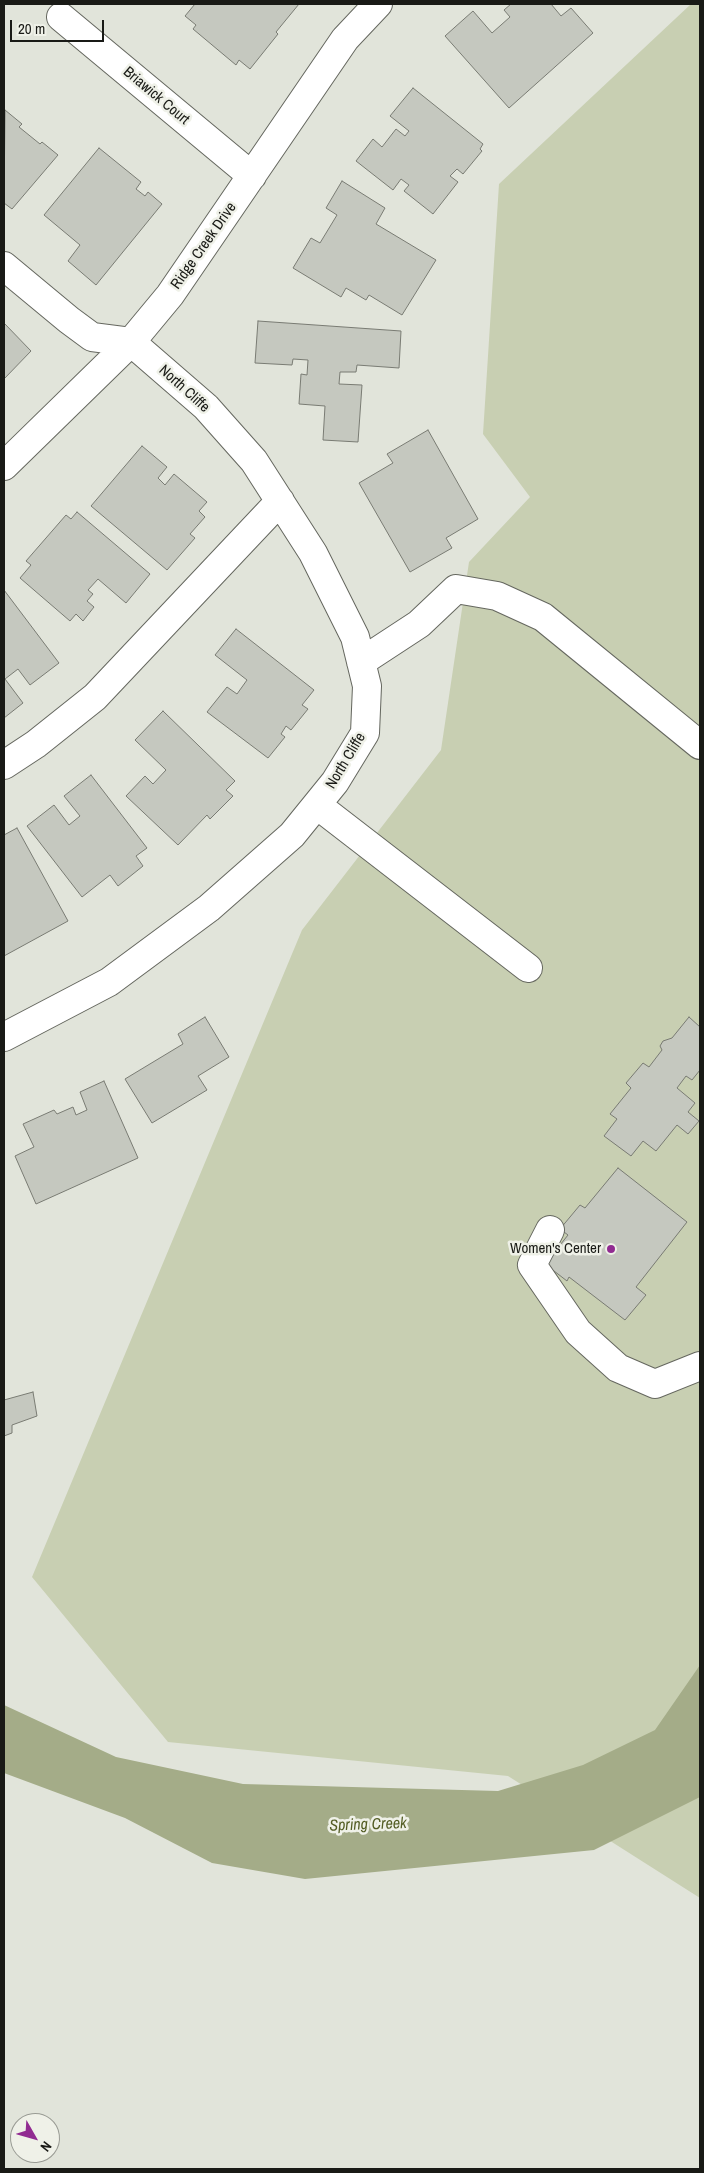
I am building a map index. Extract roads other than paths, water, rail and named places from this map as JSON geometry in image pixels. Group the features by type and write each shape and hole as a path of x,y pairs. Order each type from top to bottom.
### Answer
{"street":[{"name":"Ridge Creek Drive","path":"4,466 131,342 170,295 346,39 378,4"},
{"name":"Briawick Court","path":"60,17 252,176"},
{"path":"4,266 92,337 131,342"},
{"name":"North Cliffe","path":"4,1037 109,982 209,908 292,835 335,782 365,733 368,686 355,637 317,561 254,461 206,407 131,342"},
{"path":"4,765 36,744 95,697 280,501"},
{"path":"361,662 419,624 456,589 497,596 543,617 700,745"},
{"path":"317,804 528,968"},
{"path":"550,1230 532,1265 578,1332 618,1368 656,1384 700,1366"}],"water":[{"name":"Spring Creek","path":"700,1665 700,1797 594,1850 305,1879 212,1863 125,1818 4,1773 4,1705 116,1757 243,1784 498,1791 583,1765 655,1730"}],"place":[{"name":"Women's Center","path":"611,1249"}]}
